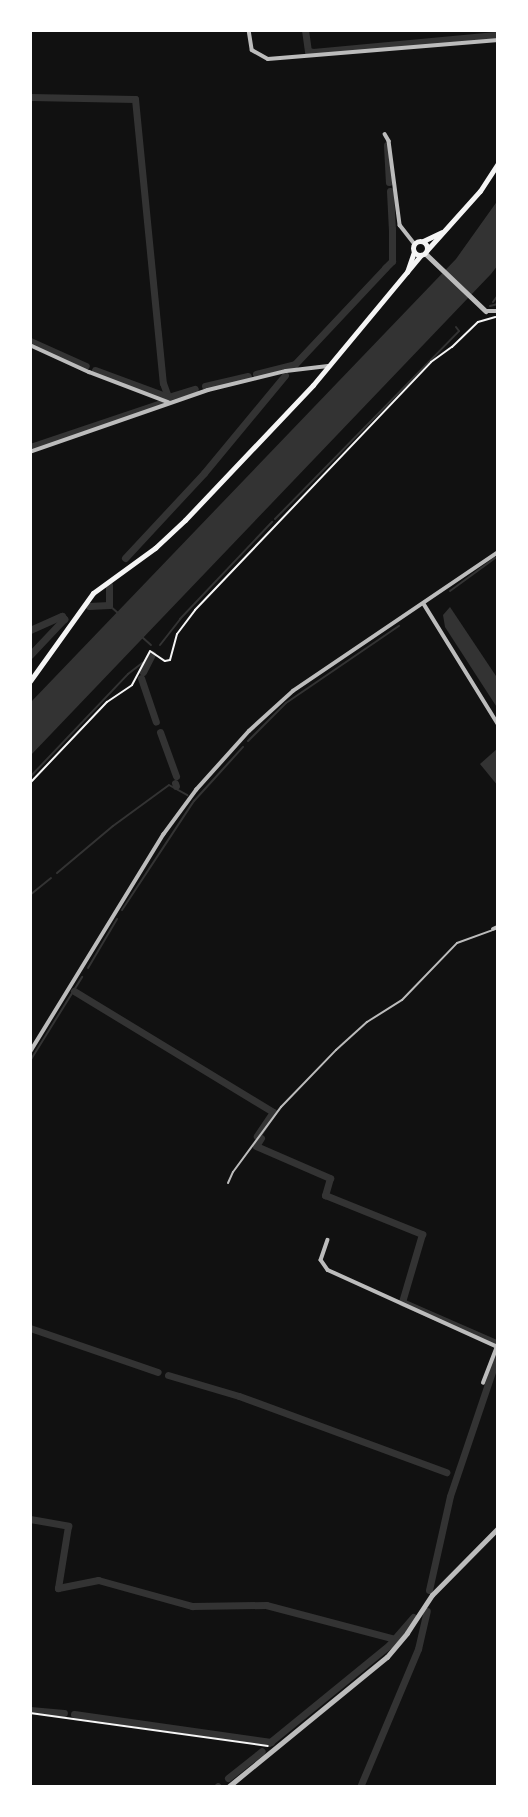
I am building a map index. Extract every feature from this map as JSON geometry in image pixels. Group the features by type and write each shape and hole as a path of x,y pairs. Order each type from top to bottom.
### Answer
{"main road":[{"path":"30,681 96,589 163,541 330,366 480,191 498,163"},
{"path":"400,283 411,264 415,243 436,237 455,220"},
{"path":"422,241 425,253"},
{"path":"414,252 425,253"}],"street":[{"path":"249,30 254,53 272,59 498,40"},
{"path":"385,134 389,141 400,225 415,243"},
{"path":"425,253 483,308 498,314"},
{"path":"30,345 89,372 170,403"},
{"path":"30,452 170,403 258,377 330,366"},
{"path":"30,1052 163,835 220,762 285,698 497,554"},
{"path":"424,604 498,724"},
{"path":"328,1240 321,1259 328,1270 498,1346 483,1383"},
{"path":"228,1787 387,1657 432,1595 498,1528"}],"lane":[{"path":"228,1183 233,1172 281,1107 336,1051 367,1022 402,1000 457,943 496,928"}],"path":[{"path":"30,783 107,702 132,685 150,651 165,661 170,660 177,634 195,610 431,362 452,347 478,322 498,314"},
{"path":"30,1713 217,1738 273,1750"}],"shaded area":[{"path":"498,200 498,265 491,274 30,756 30,703 456,259"},
{"path":"450,607 498,679 498,709 445,627 443,615"},
{"path":"498,748 498,786 480,764"}],"waterway":[{"path":"305,30 308,51 313,52 498,35"},
{"path":"30,97 135,99 163,383 168,397 195,389"},
{"path":"387,145 389,182"},
{"path":"390,191 392,231"},
{"path":"256,374 295,364 392,261 392,229"},
{"path":"493,302 498,295"},
{"path":"490,306 498,304"},
{"path":"275,519 459,331 456,327"},
{"path":"30,341 86,366"},
{"path":"95,370 168,397"},
{"path":"125,558 204,473 285,375"},
{"path":"205,386 248,376"},
{"path":"30,447 161,403"},
{"path":"160,645 180,619 272,522"},
{"path":"450,591 495,558"},
{"path":"89,606 109,605 109,585"},
{"path":"109,605 118,613"},
{"path":"30,630 62,616 64,619"},
{"path":"30,655 64,619"},
{"path":"248,741 286,703 399,626"},
{"path":"142,637 151,645"},
{"path":"143,672 152,654"},
{"path":"30,777 128,674 142,663"},
{"path":"141,678 156,722"},
{"path":"160,732 176,776"},
{"path":"122,910 194,801 243,747"},
{"path":"57,873 113,826 169,785 187,795"},
{"path":"30,895 51,878"},
{"path":"88,968 117,919"},
{"path":"30,1061 82,977"},
{"path":"74,991 273,1112 257,1136"},
{"path":"261,1138 256,1146 330,1178 325,1195 422,1234 402,1302 496,1343"},
{"path":"30,1328 158,1372"},
{"path":"429,1590 450,1496 498,1354"},
{"path":"168,1375 239,1396 446,1472"},
{"path":"30,1519 68,1526 58,1588 98,1580 192,1606 266,1605 395,1639"},
{"path":"360,1787 418,1649 427,1611"},
{"path":"269,1743 389,1645 413,1617"},
{"path":"30,1710 64,1713"},
{"path":"74,1714 271,1742"},
{"path":"228,1778 262,1751"}]}
